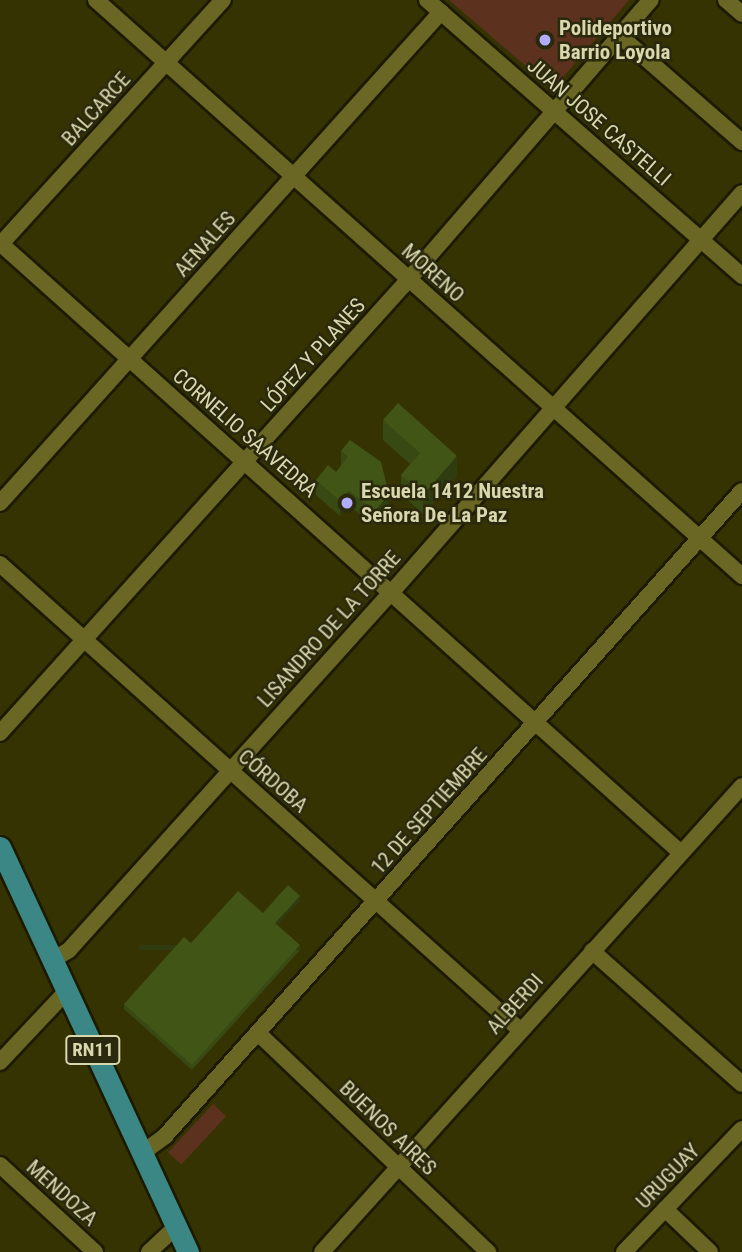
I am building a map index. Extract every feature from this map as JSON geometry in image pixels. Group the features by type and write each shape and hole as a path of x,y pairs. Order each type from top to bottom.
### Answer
{"main road":[{"name":"RN11","path":"0,847 65,993 188,1252"}],"street":[{"name":"MORENO","path":"96,0 742,576"},
{"name":"BALCARCE","path":"0,244 223,0"},
{"name":"JUAN JOSE CASTELLI","path":"427,0 742,276"},
{"name":"LÓPEZ Y PLANES","path":"0,733 409,279 651,0"},
{"path":"726,0 742,14"},
{"name":"AENALES","path":"0,503 441,12"},
{"path":"620,36 742,142"},
{"name":"LISANDRO DE LA TORRE","path":"51,961 69,950 228,770 391,593 704,241 742,193"},
{"name":"CORNELIO SAAVEDRA","path":"0,244 680,852"},
{"name":"12 DE SEPTIEMBRE","path":"142,1153 165,1136 742,491"},
{"name":"CÓRDOBA","path":"0,564 520,1030"},
{"name":"ALBERDI","path":"322,1252 742,786"},
{"path":"592,951 742,1084"},
{"path":"0,1062 65,993"},
{"name":"BUENOS AIRES","path":"258,1033 488,1252"},
{"name":"URUGUAY","path":"624,1252 742,1129"},
{"name":"MENDOZA","path":"0,1165 95,1252"},
{"path":"665,1209 710,1252"},
{"path":"149,1252 176,1227"}],"shaded area":[{"name":"Polideportivo Barrio Loyola","path":"449,0 629,0 558,83 541,79"},
{"path":"213,1104 226,1116 181,1165 168,1152"}],"building":[{"path":"398,403 457,456 423,495 401,475 420,453 383,420"},
{"path":"350,440 381,462 389,494 375,511 349,491 340,501 316,480 328,465 336,472 348,457 341,451"},
{"path":"288,885 300,896 275,923 300,945 192,1065 124,1004 184,937 191,943 238,891 263,913"}],"place":[{"name":"Polideportivo Barrio Loyola","path":"545,40"},
{"name":"Escuela 1412 Nuestra Señora De La Paz","path":"347,503"}]}
